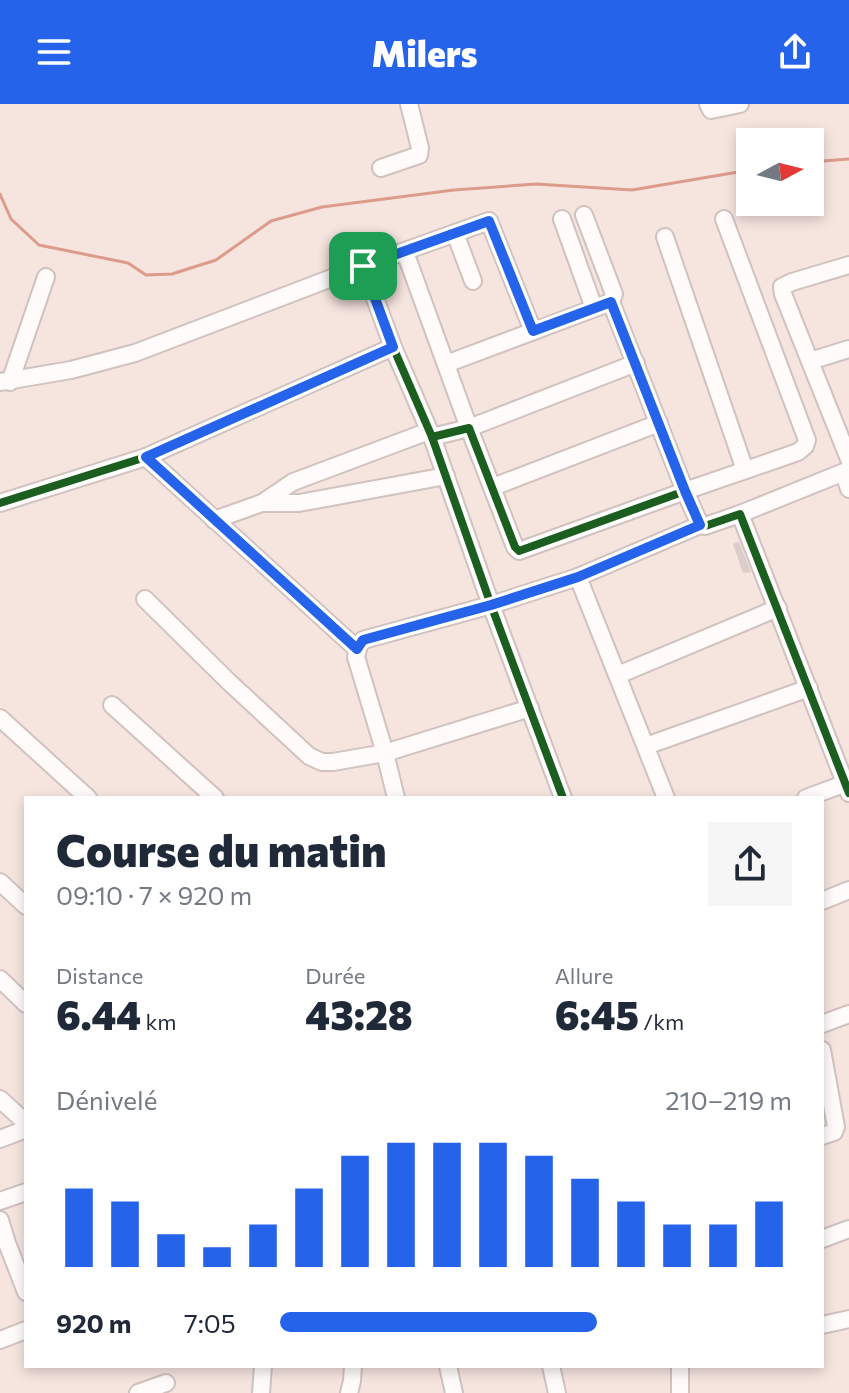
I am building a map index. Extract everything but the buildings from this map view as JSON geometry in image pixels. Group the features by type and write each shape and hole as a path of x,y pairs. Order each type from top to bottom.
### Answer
{"street":[{"path":"381,168 419,155 409,104"},
{"path":"708,104 711,110 740,104"},
{"path":"584,215 614,294 611,302 700,525"},
{"path":"562,219 594,308"},
{"path":"405,252 469,428 519,551 798,452 805,446 807,440 724,219"},
{"path":"5,382 71,370 135,353 489,221 533,331"},
{"path":"455,233 473,281"},
{"path":"665,237 745,470"},
{"path":"396,796 356,657 363,640 491,605 578,577 700,525 740,514 848,472 843,426 810,361 782,287 849,265"},
{"path":"363,266 393,347 431,434 562,796"},
{"path":"5,382 46,277"},
{"path":"446,364 611,302"},
{"path":"0,503 146,457 393,347"},
{"path":"810,361 849,349"},
{"path":"214,520 262,503 293,482 431,434 469,428 636,363"},
{"path":"493,487 659,423"},
{"path":"146,457 357,649"},
{"path":"262,503 299,503 446,476"},
{"path":"740,514 848,786 813,796"},
{"path":"578,577 665,796"},
{"path":"145,599 309,756 322,762 385,753 530,708"},
{"path":"618,675 778,608"},
{"path":"646,746 809,688"},
{"path":"112,705 213,796"},
{"path":"0,718 86,796"},
{"path":"0,882 24,904"},
{"path":"824,900 849,890"},
{"path":"0,979 24,1002"},
{"path":"824,1023 849,1014"},
{"path":"824,1061 836,1127 834,1132 824,1135"},
{"path":"0,1099 24,1121"},
{"path":"0,1139 24,1130"},
{"path":"0,1201 24,1193"},
{"path":"0,1220 24,1287"},
{"path":"824,1238 849,1229"},
{"path":"824,1325 849,1319"},
{"path":"0,1340 24,1331"},
{"path":"261,1393 263,1368"},
{"path":"349,1393 353,1368"},
{"path":"448,1368 454,1393"},
{"path":"551,1368 557,1393"},
{"path":"680,1368 680,1393"},
{"path":"138,1393 166,1381"}],"waterway":[{"path":"824,161 849,159"},
{"path":"0,194 11,219 39,245 128,263 146,275 172,274 216,260 271,221 322,207 454,190 536,184 632,190 736,172"}],"cycle path":[{"path":"0,503 146,457 393,347 432,437 562,796"},
{"path":"432,437 469,428 519,551 685,491 700,525 740,514 849,793"}],"route":[{"path":"489,221 533,331 611,302 700,525 578,577 491,605 363,640 357,649 146,457 393,347 363,266 489,221"}]}
